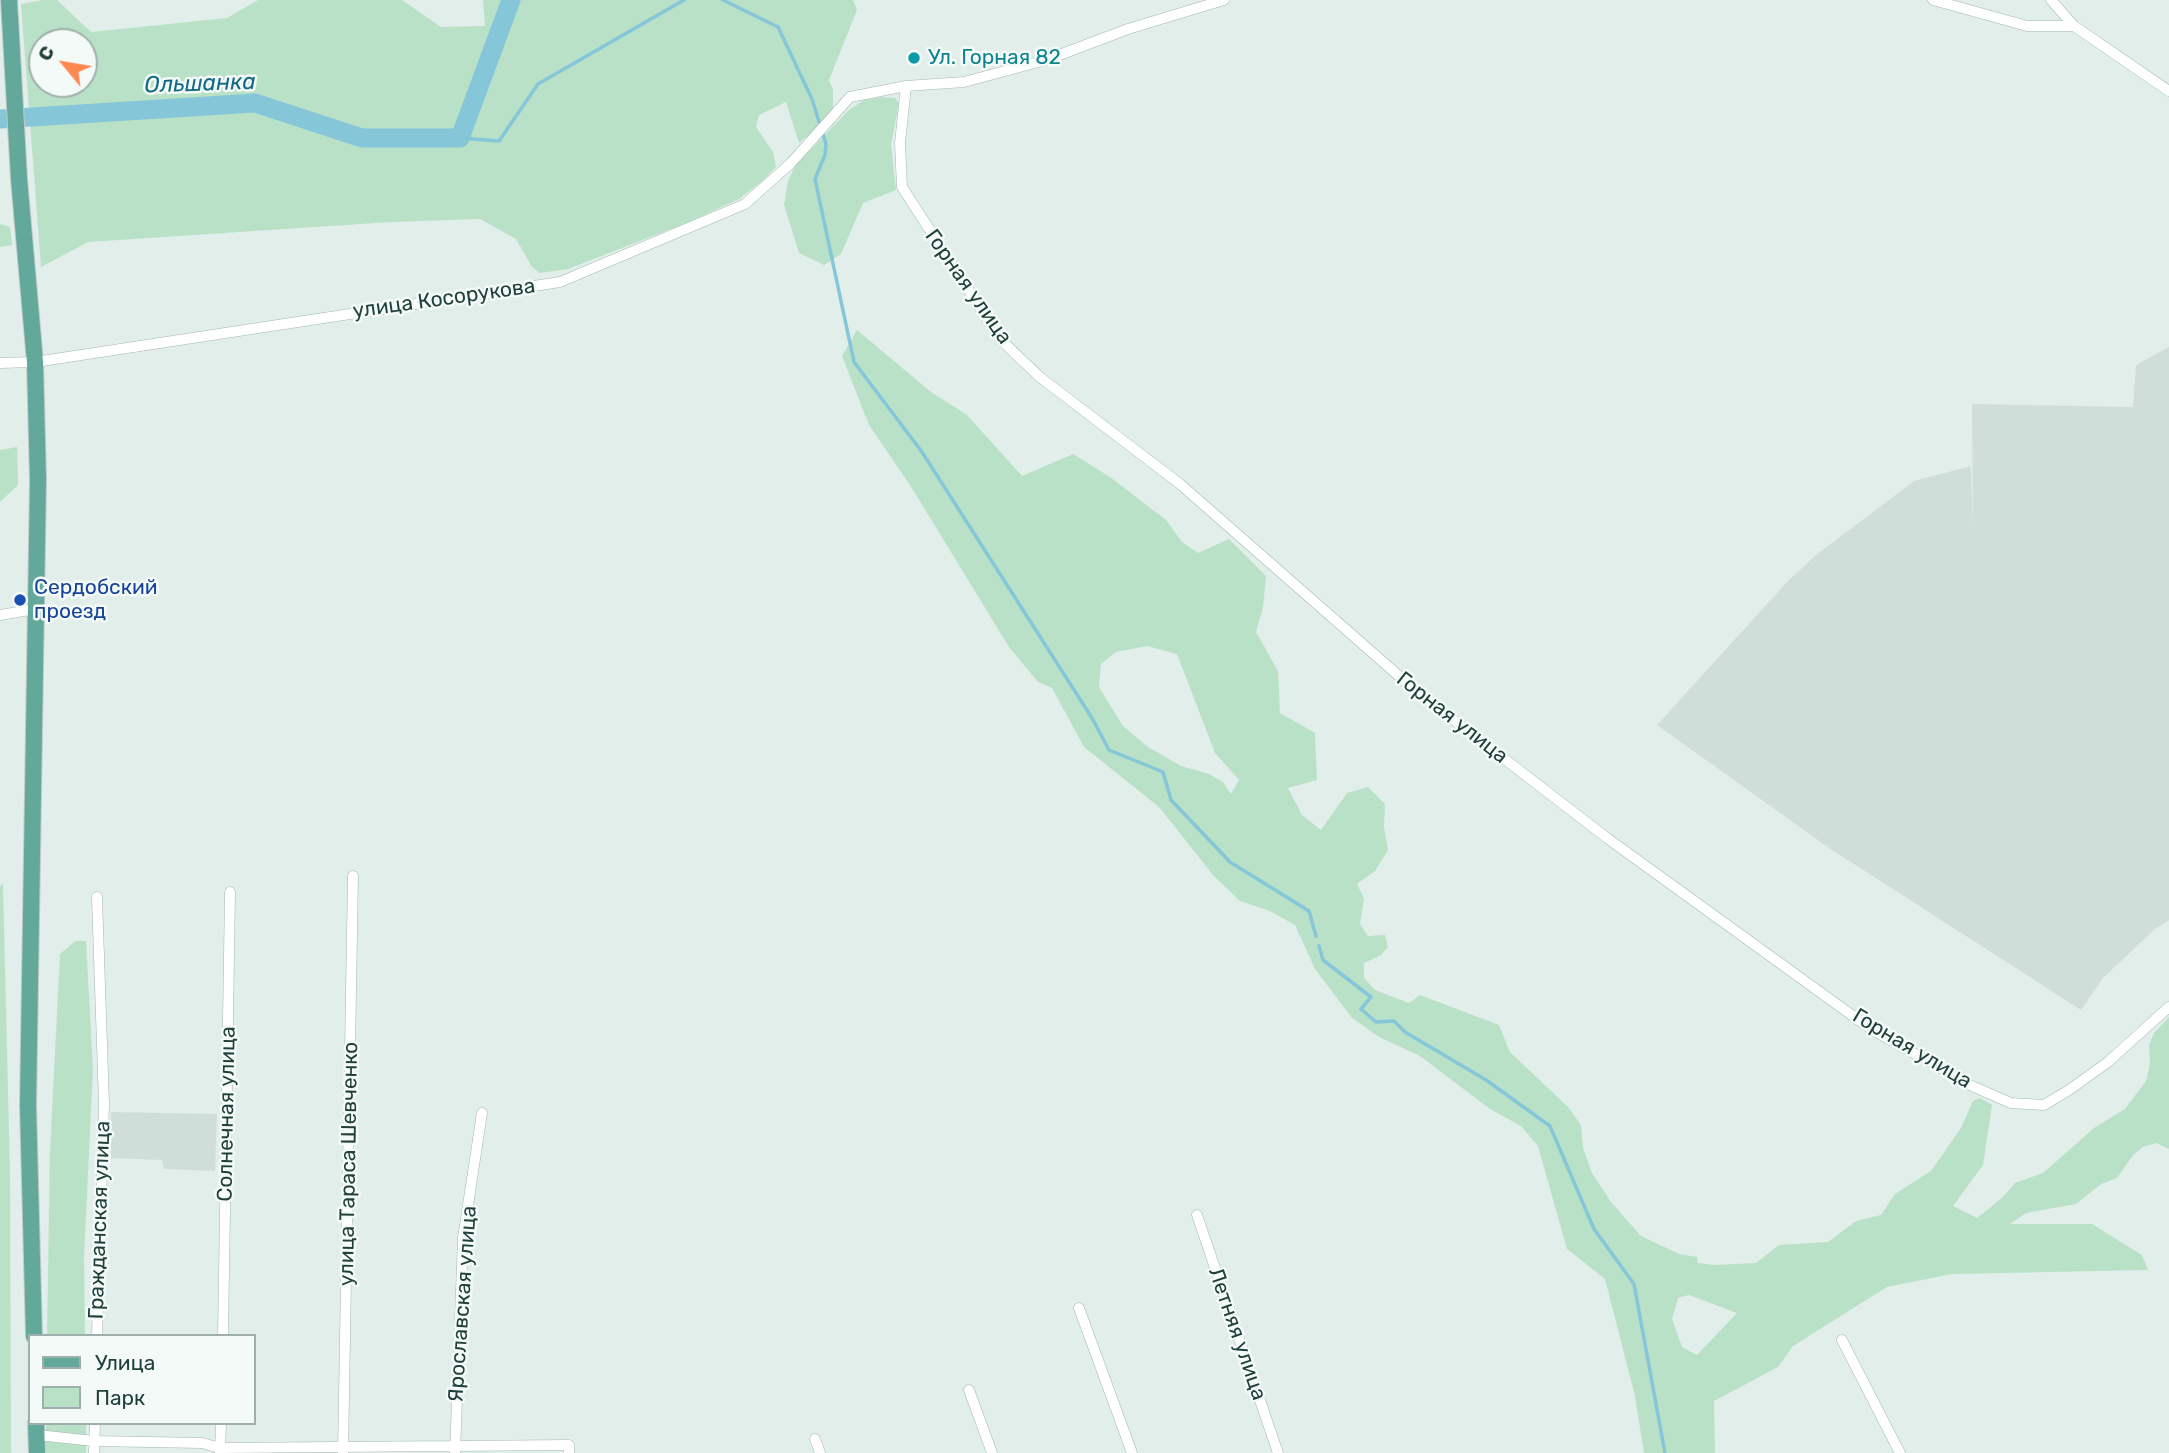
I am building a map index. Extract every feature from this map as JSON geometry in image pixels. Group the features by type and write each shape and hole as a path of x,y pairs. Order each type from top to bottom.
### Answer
{"main road":[{"path":"9,0 19,179 35,362 38,480 29,1105 34,1334"},
{"path":"36,1429 37,1453"}],"street":[{"name":"улица Косорукова","path":"0,363 35,362 560,282 745,204 791,163 850,97 906,86 964,82 1046,60 1206,2 1224,0"},
{"path":"1933,0 2027,26 2074,26"},
{"path":"2051,0 2074,26 2169,91"},
{"name":"Горная улица","path":"906,86 900,143 902,187 1001,340 1041,378 1180,484 1415,690 1618,846 1871,1028 1972,1086 2011,1103 2044,1105 2069,1090 2108,1062 2169,1007"},
{"path":"0,615 35,609"},
{"name":"улица Тараса Шевченко","path":"343,1449 353,876"},
{"name":"Солнечная улица","path":"223,1334 230,892"},
{"name":"Гражданская улица","path":"97,897 104,1104 97,1334"},
{"name":"Ярославская улица","path":"455,1448 463,1238 482,1113"},
{"name":"Летняя улица","path":"1198,1215 1278,1453"},
{"path":"1079,1308 1132,1453"},
{"path":"1842,1340 1900,1453"},
{"path":"970,1390 992,1453"},
{"path":"94,1453 95,1425"},
{"path":"220,1450 221,1425"},
{"path":"36,1429 94,1441 202,1443 220,1450 569,1449"},
{"path":"815,1439 820,1453"}],"shaded area":[{"path":"2169,347 2169,920 2155,929 2103,978 2081,1010 1829,848 1657,725 1788,581 1816,555 1914,481 1971,466 1973,530 1972,404 2133,407 2136,365"},
{"path":"111,1112 217,1114 215,1171 164,1169 162,1160 111,1158"}],"green space":[{"path":"57,0 87,28 28,28 28,96 21,4"},
{"path":"258,0 402,0 441,27 485,26 483,0 853,0 857,10 829,80 833,89 833,113 799,143 786,102 759,115 756,127 773,152 776,167 761,182 739,199 686,223 568,269 540,273 532,267 516,239 480,219 391,222 88,242 41,267 28,98 98,98 98,31 227,18"},
{"path":"895,98 899,103 891,145 896,190 863,203 841,254 824,265 799,253 784,205 788,181 795,166 849,110 864,100"},
{"path":"0,224 10,227 12,245 0,247"},
{"path":"857,330 931,392 967,415 1022,476 1073,454 1110,477 1166,520 1182,542 1198,553 1229,539 1266,576 1263,607 1256,632 1278,671 1280,713 1315,733 1317,780 1288,788 1302,815 1321,830 1347,793 1368,787 1385,804 1384,827 1388,850 1375,871 1357,884 1364,898 1360,924 1368,936 1385,935 1388,947 1381,955 1364,963 1364,978 1375,990 1409,1003 1420,995 1499,1025 1510,1052 1568,1107 1581,1125 1583,1148 1592,1173 1611,1202 1641,1236 1679,1254 1697,1257 1698,1263 1714,1265 1756,1263 1779,1245 1828,1242 1856,1221 1881,1215 1895,1194 1931,1171 1961,1128 1973,1101 1980,1098 1992,1105 1983,1165 1953,1206 1977,1218 2002,1198 2015,1183 2043,1173 2094,1128 2125,1109 2146,1081 2150,1064 2149,1045 2154,1033 2169,1017 2169,1149 2156,1143 2143,1147 2134,1154 2117,1178 2101,1184 2076,1204 2026,1213 2010,1224 2092,1224 2142,1255 2148,1270 1952,1274 1887,1287 1793,1346 1778,1367 1714,1401 1715,1453 1644,1453 1635,1396 1605,1279 1567,1249 1538,1146 1521,1126 1490,1109 1420,1056 1379,1037 1352,1018 1315,969 1295,925 1270,911 1240,901 1213,875 1159,807 1084,747 1052,688 1038,682 1009,647 910,485 869,425 842,356","holes":["1147,646 1177,654 1215,753 1239,780 1231,794 1223,782 1209,774 1181,766 1148,747 1123,726 1099,687 1101,664 1116,652","1689,1295 1737,1313 1697,1355 1682,1347 1672,1319 1678,1298"]},
{"path":"17,447 18,485 0,502 0,450"},
{"path":"3,884 10,1176 11,1453 0,1453 0,886"},
{"path":"75,941 86,941 93,1069 84,1258 85,1334 47,1334 50,1151 60,954"},
{"path":"46,1425 86,1425 86,1453 45,1453"}],"waterway":[{"name":"Ольшанка","path":"0,119 255,103 362,138 460,138 511,0"},
{"path":"460,138 499,141 538,84 684,0"},
{"path":"723,0 778,27 812,99 826,144 825,155 815,179 854,362 922,452 1092,718 1109,750 1163,772 1171,800 1230,862 1309,911 1316,936"},
{"path":"1319,946 1323,960 1371,997 1361,1009 1376,1022 1394,1021 1405,1032 1486,1080 1550,1126 1594,1229 1634,1284 1665,1453"}],"place":[{"name":"Ул. Горная 82","path":"914,58"},
{"name":"Сердобский проезд","path":"20,600"}]}
